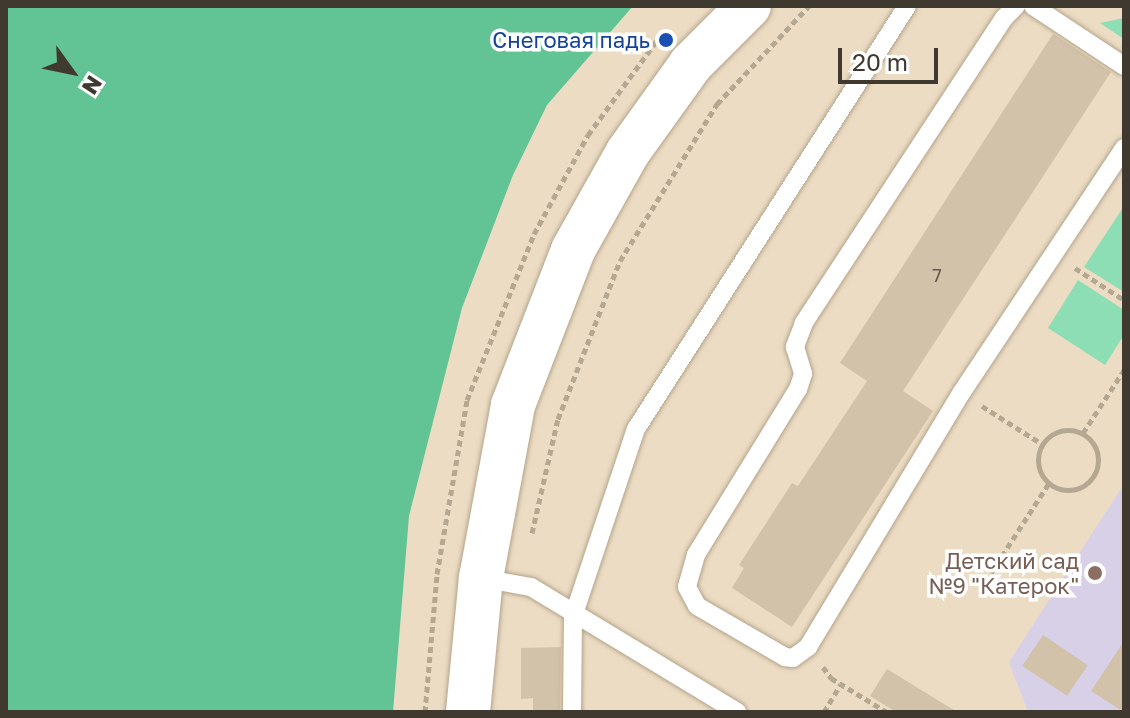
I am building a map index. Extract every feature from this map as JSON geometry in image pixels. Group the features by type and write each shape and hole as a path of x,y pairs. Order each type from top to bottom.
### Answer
{"main road":[{"path":"468,712 501,580 513,405 573,250 628,152 691,64 749,6"}],"lane":[{"path":"572,712 574,611 636,429 907,6"},
{"path":"1016,6 1004,18 804,323 795,347 803,374 798,389 696,555 688,575 691,597 709,614 785,657 793,658 808,647 962,392 1124,148"},
{"path":"1033,6 1124,66"},
{"path":"501,580 574,611 737,712"}],"path":[{"path":"501,580 558,419 620,261 717,104 809,6"},
{"path":"1052,253 1124,300"},
{"path":"1083,433 1124,370"},
{"path":"962,392 1042,444"},
{"path":"1061,430 1083,433 1091,439 1099,457 1093,478 1072,490 1049,483 1039,469 1042,444 1061,430"},
{"path":"991,573 1049,483"},
{"path":"808,647 831,678 887,712"},
{"path":"824,712 841,684"}],"shaded area":[{"name":"Детский сад №9 \"Катерок\"","path":"1124,484 1124,712 1028,712 1009,662"}],"green space":[{"path":"6,6 633,6 547,105 513,175 462,308 409,516 393,712 6,712"},
{"path":"1124,18 1124,39 1100,23"},
{"path":"1124,206 1124,292 1084,267"},
{"path":"1078,280 1124,310 1124,335 1105,365 1048,328"}],"building":[{"path":"1053,34 1111,72 903,391 933,411 792,627 732,588 744,568 739,565 792,483 798,486 867,381 840,363"},
{"path":"1043,635 1088,665 1067,696 1022,666"},
{"path":"1124,641 1124,712 1091,691"},
{"path":"561,647 560,712 533,712 533,698 521,699 521,648"},
{"path":"887,669 957,712 896,712 870,696"}],"place":[{"name":"Снеговая падь","path":"666,40"},
{"name":"Детский сад №9 \"Катерок\"","path":"1095,573"}]}
